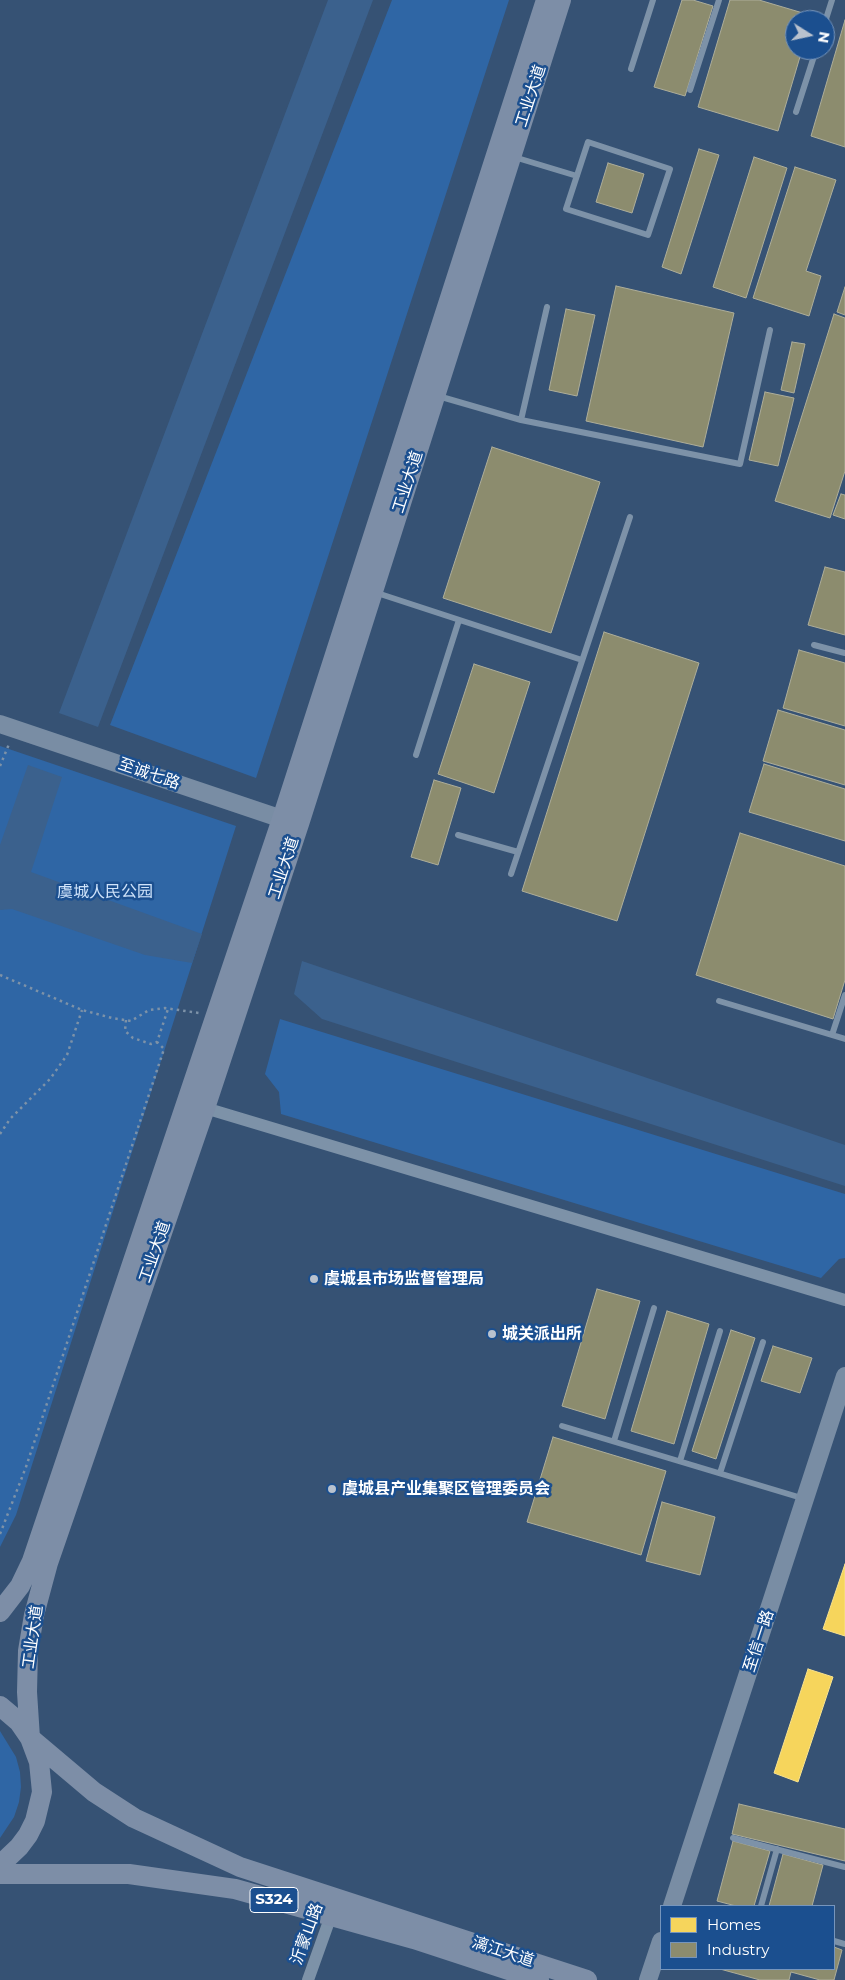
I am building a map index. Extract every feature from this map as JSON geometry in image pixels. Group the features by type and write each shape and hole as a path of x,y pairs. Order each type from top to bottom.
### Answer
{"main road":[{"path":"504,154 546,0"},
{"name":"工业大道","path":"30,1738 27,1692 28,1651 34,1615 48,1564 205,1108 290,822 504,154 561,0"},
{"path":"0,1612 20,1586 32,1560 216,1016 290,822"},
{"path":"0,1706 18,1722 30,1738 39,1762 42,1777 39,1807 28,1835 19,1847 0,1864"},
{"name":"S324","path":"30,1738 94,1792 134,1818 240,1868 334,1907 414,1938 538,1980"},
{"name":"S324","path":"0,1874 129,1874 334,1907"},
{"name":"漓江大道","path":"334,1907 419,1924 587,1980"}],"street":[{"name":"至诚七路","path":"7,726 290,822"},
{"path":"205,1108 845,1300"},
{"name":"至信一路","path":"672,1905 845,1376"},
{"name":"沂蒙山路","path":"308,1980 334,1907"},
{"path":"648,1980 660,1944"}],"lane":[{"path":"631,69 653,0"},
{"path":"690,90 719,0"},
{"path":"796,112 813,60"},
{"path":"588,142 670,169 648,235 566,209 577,176 588,142"},
{"path":"504,154 577,176"},
{"path":"521,420 547,307"},
{"path":"428,393 521,420 740,464 770,330"},
{"path":"511,874 630,517"},
{"path":"365,589 582,660"},
{"path":"416,755 459,620"},
{"path":"814,644 845,653"},
{"path":"458,835 518,852"},
{"path":"832,1035 845,995"},
{"path":"719,1001 845,1039"},
{"path":"614,1441 654,1308"},
{"path":"680,1461 720,1331"},
{"path":"720,1473 763,1342"},
{"path":"562,1426 805,1499"},
{"path":"733,1838 845,1867"},
{"path":"761,1905 777,1849"}],"path":[{"path":"0,766 7,726"},
{"path":"0,975 82,1010 131,1021 149,1010 168,1009 216,1016"},
{"path":"158,1042 168,1009"},
{"path":"0,1134 10,1119 50,1078 67,1055 82,1010"},
{"path":"126,1020 125,1031 133,1038 151,1044 158,1042"},
{"path":"0,1534 26,1467 164,1049 158,1042"}],"green space":[{"path":"392,0 509,0 256,778 110,725"},
{"name":"虞城人民公园","path":"0,746 236,826 16,1515 0,1547"},
{"path":"280,1019 845,1194 845,1258 839,1259 821,1278 281,1114 279,1092 265,1074"},
{"path":"0,1731 16,1757 21,1787 14,1817 0,1838"}],"shaded area":[{"path":"328,0 373,0 98,727 59,713"},
{"path":"28,765 62,777 31,872 202,934 192,963 145,955 12,909 0,910 0,845"},
{"path":"302,961 845,1145 845,1186 322,1019 294,994"}],"building: Homes":[{"path":"845,1564 845,1636 823,1629"},
{"path":"808,1669 833,1677 798,1782 774,1773"}],"building: Industry":[{"path":"682,0 693,0 713,6 685,96 654,87"},
{"path":"730,0 759,0 793,10 785,10 785,60 799,60 778,131 698,107"},
{"path":"845,20 845,147 811,136 833,60 835,60"},
{"path":"699,149 719,155 681,274 662,267"},
{"path":"754,157 787,168 746,298 713,287"},
{"path":"608,163 644,174 632,213 596,202"},
{"path":"795,167 836,180 806,271 821,276 809,316 753,298"},
{"path":"616,286 734,313 703,447 586,421"},
{"path":"845,287 845,315 837,312"},
{"path":"566,309 595,315 577,396 549,390"},
{"path":"834,314 845,318 845,471 830,518 775,501"},
{"path":"792,342 805,344 794,393 781,390"},
{"path":"765,392 794,398 778,466 749,460"},
{"path":"492,447 600,482 551,633 443,598"},
{"path":"841,494 845,495 845,519 833,515"},
{"path":"825,567 845,572 845,635 808,625"},
{"path":"604,632 699,663 617,921 522,891"},
{"path":"799,650 845,663 845,726 783,708"},
{"path":"474,664 530,682 494,793 438,774"},
{"path":"778,710 845,730 845,785 763,761"},
{"path":"764,764 845,789 845,841 749,812"},
{"path":"434,780 461,788 438,865 411,857"},
{"path":"740,833 845,866 845,980 833,1019 696,975"},
{"path":"597,1289 640,1301 605,1419 562,1406"},
{"path":"667,1311 709,1324 674,1444 631,1431"},
{"path":"731,1330 755,1338 716,1459 692,1451"},
{"path":"773,1346 812,1358 800,1393 761,1381"},
{"path":"553,1437 666,1471 641,1555 527,1522"},
{"path":"662,1502 715,1517 700,1575 646,1561"},
{"path":"739,1804 845,1829 845,1861 732,1834"},
{"path":"733,1841 770,1851 754,1905 732,1905 717,1901"},
{"path":"783,1854 823,1865 812,1905 769,1905"},
{"path":"835,1947 842,1950 834,1980 820,1980 791,1972 789,1980 760,1980 724,1970 835,1970"}],"place":[{"name":"虞城县市场监督管理局","path":"314,1279"},
{"name":"城关派出所","path":"492,1334"},
{"name":"虞城县产业集聚区管理委员会","path":"332,1489"}]}
